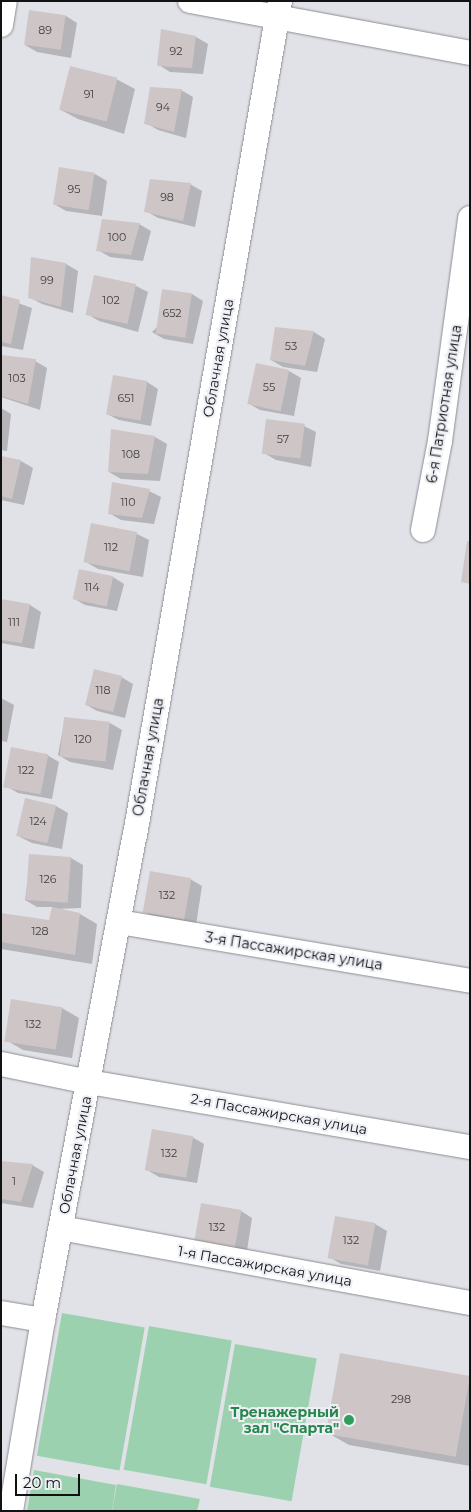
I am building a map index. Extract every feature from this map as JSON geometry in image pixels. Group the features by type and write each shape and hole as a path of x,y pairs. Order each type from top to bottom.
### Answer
{"street":[{"path":"1,25 5,1"},
{"path":"190,1 279,9 470,53"},
{"name":"Облачная улица","path":"11,1511 43,1320 119,922 279,9"},
{"name":"6-я Патриотная улица","path":"423,530 440,441 470,218"},
{"name":"3-я Пассажирская улица","path":"119,922 470,980"},
{"name":"2-я Пассажирская улица","path":"1,1064 89,1082 470,1147"},
{"name":"1-я Пассажирская улица","path":"61,1228 470,1303"},
{"path":"1,1313 43,1320"}],"green space":[{"path":"62,1313 145,1328 120,1470 37,1456"},
{"path":"149,1326 232,1341 206,1484 124,1470"},
{"path":"235,1344 317,1358 292,1501 210,1487"},
{"path":"34,1470 116,1485 112,1511 27,1511"},
{"path":"117,1484 200,1499 197,1511 112,1511"}],"building":[{"path":"29,10 66,15 61,50 24,45"},
{"path":"161,29 196,36 192,68 157,66"},
{"path":"70,66 118,78 107,122 59,110"},
{"path":"150,87 182,89 174,132 144,124"},
{"path":"59,167 95,173 89,210 53,205"},
{"path":"150,179 191,183 183,221 144,212"},
{"path":"102,219 140,223 131,255 96,251"},
{"path":"31,257 66,263 61,307 28,298"},
{"path":"94,275 136,284 128,324 85,315"},
{"path":"162,289 192,293 185,338 156,334"},
{"path":"1,295 20,300 11,344 1,342"},
{"path":"275,327 314,331 305,366 270,360"},
{"path":"1,355 36,359 28,404 1,396"},
{"path":"256,363 289,370 281,411 247,404"},
{"path":"113,375 147,381 141,420 106,414"},
{"path":"266,419 305,424 300,458 262,454"},
{"path":"111,429 155,436 148,474 108,472"},
{"path":"1,456 21,460 12,499 1,496"},
{"path":"112,482 150,489 142,518 108,514"},
{"path":"91,523 137,532 130,571 83,562"},
{"path":"467,541 470,541 470,584 461,582"},
{"path":"79,569 113,576 107,607 73,599"},
{"path":"1,599 30,604 22,643 1,640"},
{"path":"94,669 122,676 113,712 85,705"},
{"path":"64,717 110,722 106,762 60,757"},
{"path":"11,747 48,754 40,794 3,787"},
{"path":"25,798 56,805 47,843 16,836"},
{"path":"29,854 71,857 68,903 26,900"},
{"path":"150,871 191,878 184,920 143,912"},
{"path":"52,907 80,913 75,955 1,942 1,913 49,920"},
{"path":"11,999 62,1007 56,1050 4,1041"},
{"path":"152,1129 193,1136 186,1178 145,1170"},
{"path":"1,1161 33,1164 21,1202 1,1199"},
{"path":"201,1203 241,1210 234,1251 194,1244"},
{"path":"335,1216 375,1223 368,1265 328,1258"},
{"path":"340,1353 470,1376 456,1457 326,1434"}],"place":[{"name":"Тренажерный зал \"Спарта\"","path":"349,1420"}]}
